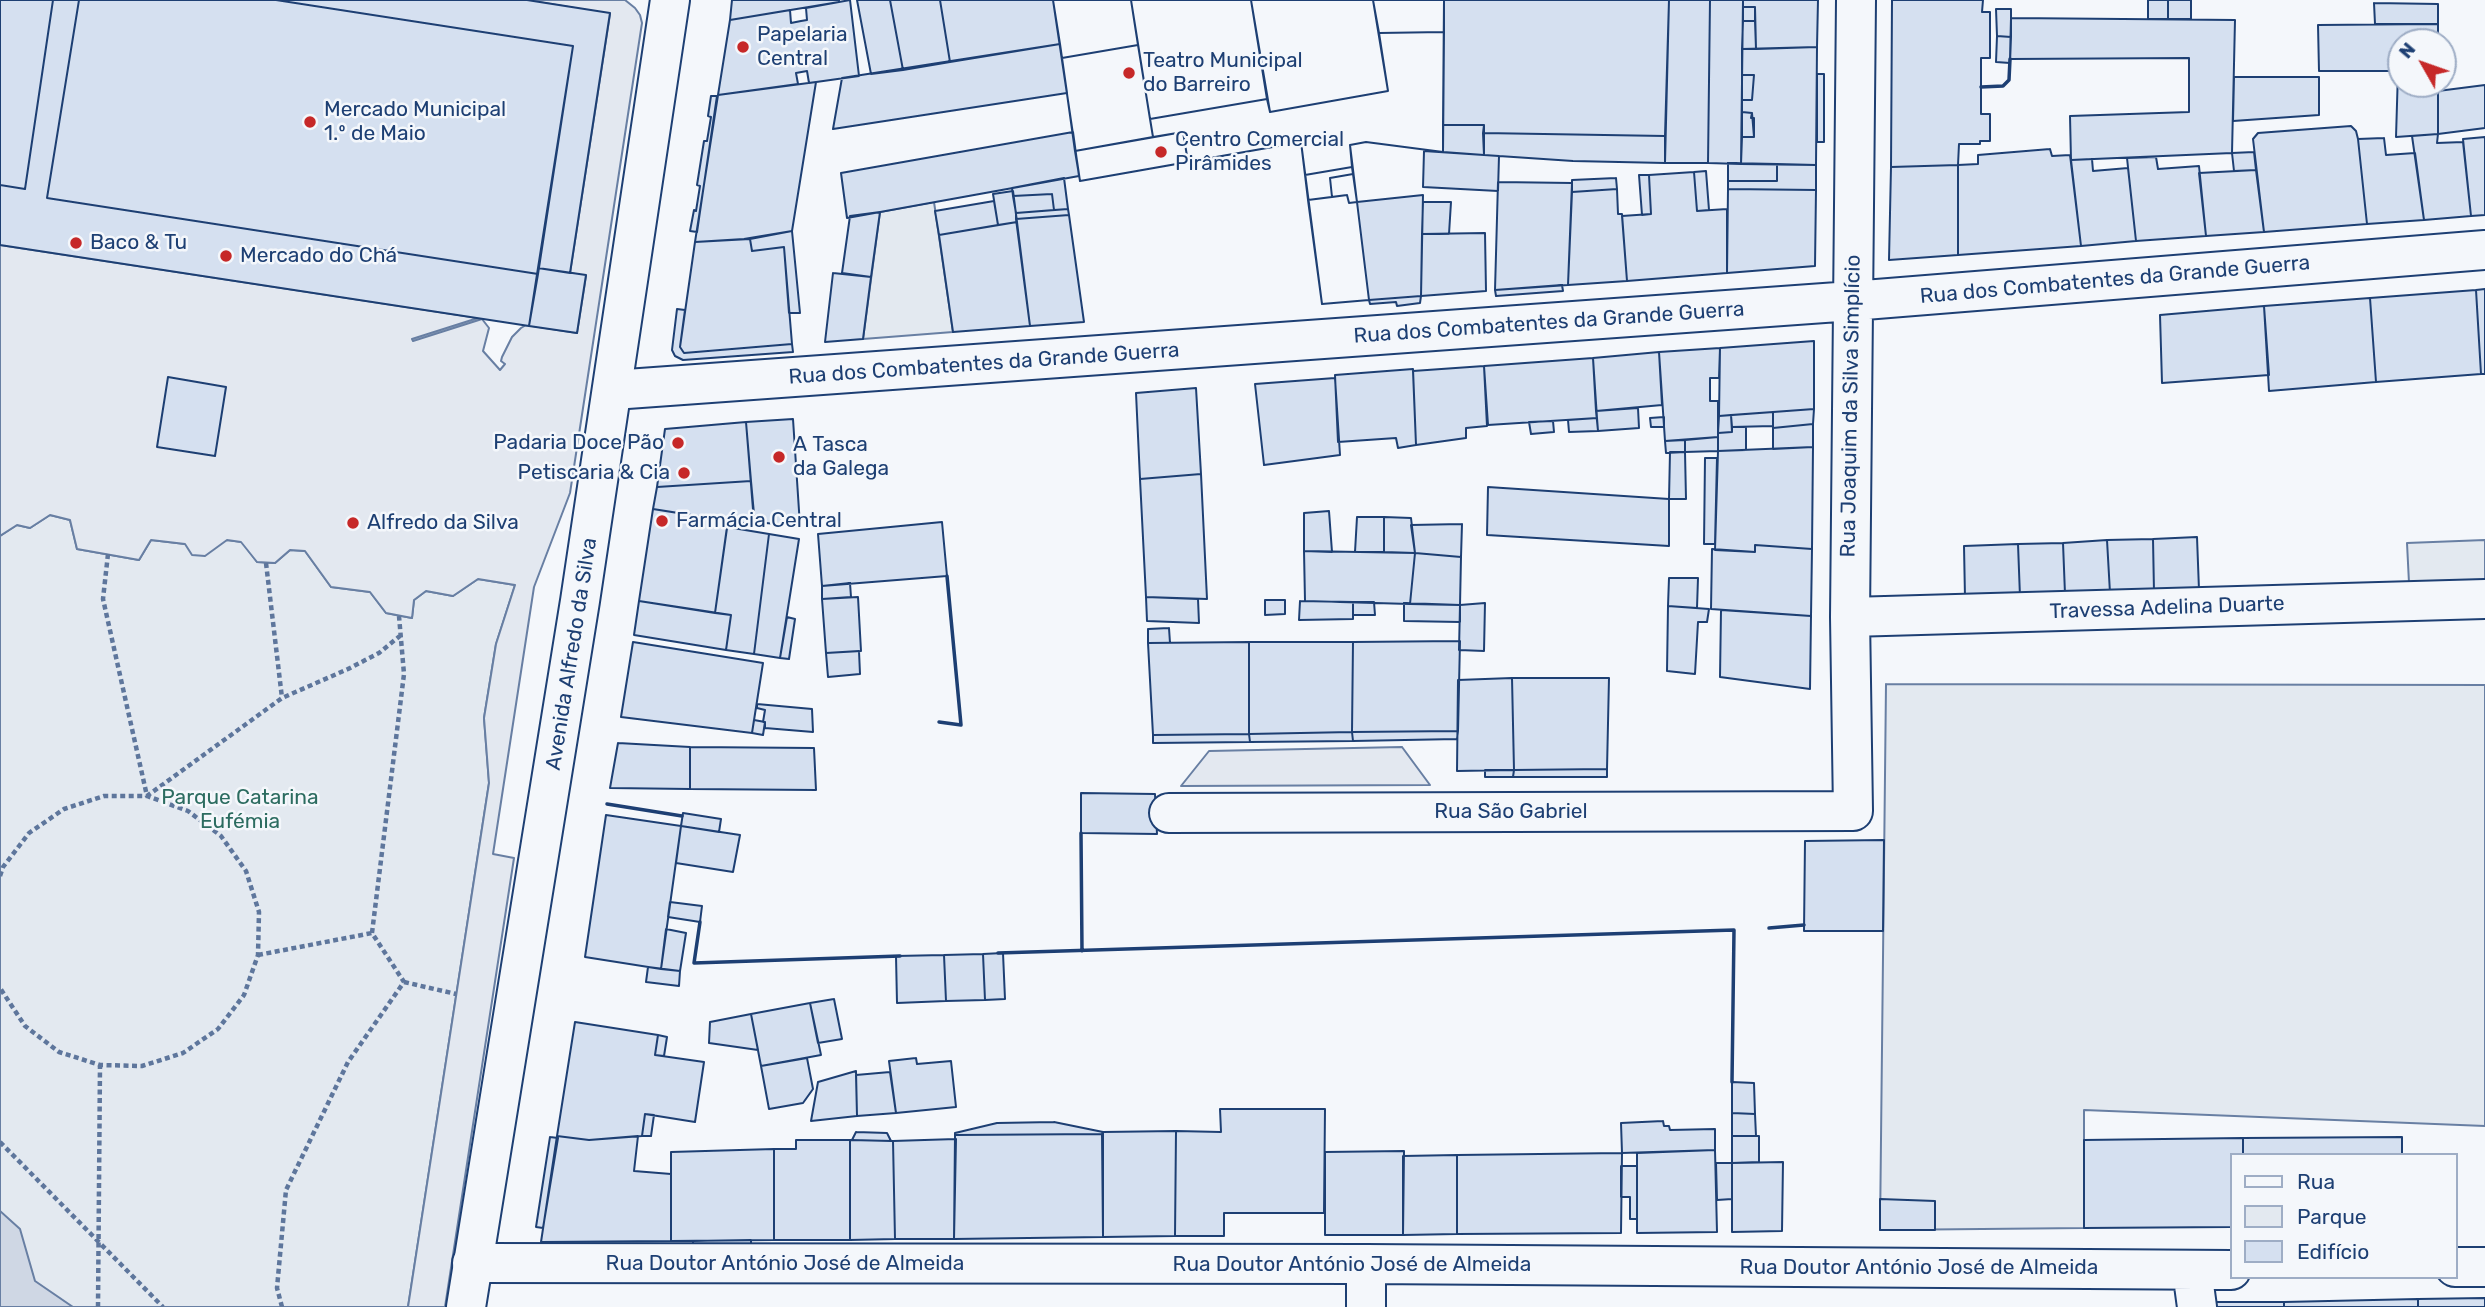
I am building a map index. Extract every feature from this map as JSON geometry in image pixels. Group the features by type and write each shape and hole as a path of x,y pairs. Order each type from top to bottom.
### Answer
{"street":[{"name":"Avenida Alfredo da Silva","path":"466,1307 613,390 670,0"},
{"name":"Rua Joaquim da Silva Simplício","path":"1853,811 1850,617 1856,0"},
{"name":"Rua dos Combatentes da Grande Guerra","path":"613,390 1852,301 2485,250"},
{"name":"Travessa Adelina Duarte","path":"1850,617 2485,599"},
{"name":"Rua São Gabriel","path":"1169,813 1853,811"},
{"name":"Rua Doutor António José de Almeida","path":"472,1263 1366,1264 2230,1270"},
{"path":"1366,1264 1366,1307"},
{"path":"2457,1267 2485,1267"},
{"path":"2192,1270 2197,1307"}],"path":[{"path":"108,554 103,599 147,796"},
{"path":"266,562 282,698"},
{"path":"399,616 404,674 372,933 404,982 456,994"},
{"path":"147,796 282,698 348,670 379,653 402,634"},
{"path":"0,876 3,867 29,833 64,809 104,796 147,796 187,811 221,836 246,871 259,912 258,955 244,995 218,1029 183,1053 142,1066 100,1065 59,1052 25,1026 0,988"},
{"path":"258,955 372,933"},
{"path":"282,1307 277,1288 286,1190 348,1062 404,982"},
{"path":"98,1307 100,1065"},
{"path":"0,1142 163,1307"}],"green space":[{"path":"934,202 953,332 863,339 880,212"},
{"name":"Parque Catarina Eufémia","path":"50,515 70,520 77,549 139,560 151,540 185,544 227,540 242,542 257,562 275,563 290,550 305,551 331,587 370,592 386,613 412,618 414,600 426,591 453,596 478,579 515,585 496,644 484,718 489,783 408,1307 0,1307 0,536 17,525 30,528"},
{"path":"2485,540 2485,581 2409,583 2407,543"},
{"path":"1886,684 2485,685 2485,1126 2084,1110 2084,1228 1880,1230"}],"shaded area":[{"path":"527,0 625,0 635,8 642,23 570,493 534,587 493,854 514,858 445,1307 408,1307 489,783 484,718 496,644 515,585 478,579 453,596 426,591 414,600 412,618 386,613 370,592 331,587 305,551 290,550 275,563 257,562 241,542 227,540 205,556 192,555 185,544 151,540 139,560 77,549 70,520 50,515 30,528 17,525 0,536 0,245 478,318 412,339 413,341 482,319 489,328 483,351 500,370 505,364 501,361 502,357 512,337 526,325 577,333 586,276 570,273 610,14"},
{"path":"1402,747 1430,785 1181,786 1209,751"},
{"path":"0,1211 20,1229 35,1281 73,1307 0,1307"}],"building":[{"path":"0,0 53,0 25,189 0,185"},
{"path":"53,0 79,0 47,198 538,274 529,326 0,245 0,185 25,189"},
{"name":"Mercado Municipal 1.º de Maio","path":"79,0 276,0 573,46 538,274 47,198"},
{"path":"276,0 527,0 610,13 570,273 538,268 573,46"},
{"path":"732,0 839,0 839,2 730,20"},
{"path":"850,0 859,76 809,83 807,71 796,73 798,84 718,95 730,20 790,10 791,23 807,20 806,8"},
{"path":"857,0 890,0 903,70 871,74"},
{"path":"890,0 940,0 950,62 903,70"},
{"path":"940,0 1053,0 1060,44 950,62"},
{"path":"1053,0 1131,0 1138,45 1062,58"},
{"name":"Centro Comercial Pirâmides","path":"1053,0 1444,0 1443,152 1366,142 1350,145 1369,300 1322,304 1301,142 1080,181"},
{"path":"1131,0 1251,0 1267,99 1150,119"},
{"path":"1251,0 1373,0 1388,91 1270,112"},
{"path":"1373,0 1444,0 1444,32 1379,33"},
{"path":"1444,0 1669,0 1665,136 1483,133 1484,125 1443,125"},
{"path":"1669,0 1710,0 1708,163 1665,163"},
{"path":"1710,0 1743,0 1741,164 1708,163"},
{"path":"1743,0 1818,0 1817,47 1756,49 1755,7 1743,7"},
{"path":"1892,0 1983,0 1982,12 1990,12 1990,58 1981,58 1981,114 1990,114 1990,141 1959,144 1958,165 1891,167"},
{"path":"2148,0 2168,0 2168,19 2148,19"},
{"path":"2168,0 2191,0 2191,19 2168,19"},
{"path":"2374,3 2438,4 2438,24 2375,24"},
{"path":"1743,7 1755,7 1755,21 1743,21"},
{"path":"1996,9 2011,9 2011,37 1997,36"},
{"path":"2011,18 2235,20 2232,153 2071,160 2070,116 2189,112 2189,58 2010,59"},
{"path":"1743,21 1755,21 1756,49 1742,49"},
{"path":"2438,24 2438,28 2387,28 2387,71 2319,71 2318,25"},
{"path":"1444,32 1443,152 1366,142 1350,145 1352,167 1305,175 1301,142 1188,162 1183,132 1153,137 1150,119 1267,99 1270,112 1388,91 1379,33"},
{"path":"1997,36 2011,37 2010,63 1996,62"},
{"path":"1060,44 1067,93 833,129 842,78"},
{"path":"1138,45 1153,137 1075,151 1062,58"},
{"path":"1817,47 1816,165 1741,164 1742,137 1754,137 1752,113 1742,112 1742,100 1752,100 1754,75 1742,75 1742,49"},
{"path":"1817,74 1824,74 1824,142 1817,142"},
{"path":"1742,75 1754,75 1752,100 1742,100"},
{"path":"2234,77 2319,77 2319,115 2233,121"},
{"path":"816,82 792,231 744,239 695,242 718,95"},
{"path":"2485,85 2485,128 2438,134 2438,98 2457,98 2457,89"},
{"path":"711,96 717,96 697,232 690,231 700,186 697,185 704,141 707,141 711,117 708,116"},
{"path":"2397,98 2438,98 2438,134 2396,137"},
{"path":"1742,112 1752,113 1754,137 1742,137"},
{"path":"1443,125 1484,125 1484,155 1443,152"},
{"path":"2351,126 2358,139 2367,224 2264,232 2253,139 2258,133"},
{"path":"1073,132 1079,176 847,218 841,173"},
{"path":"1183,132 1188,162 1080,181 1075,151"},
{"path":"1483,133 1665,136 1665,163 1484,155"},
{"path":"2438,134 2437,143 2463,142 2471,216 2424,220 2412,136"},
{"path":"2485,137 2485,215 2471,216 2463,139"},
{"path":"2384,138 2386,155 2415,153 2424,220 2367,224 2358,139"},
{"path":"2050,149 2052,156 2070,155 2081,246 1958,255 1958,165 1978,164 1978,155"},
{"path":"1424,151 1499,156 1498,191 1423,187"},
{"path":"2254,152 2256,170 2234,171 2232,153"},
{"path":"2156,157 2158,169 2199,166 2206,236 2136,241 2127,158"},
{"path":"2092,159 2093,171 2128,168 2136,241 2081,246 2071,160"},
{"path":"1728,163 1777,164 1777,181 1728,181"},
{"path":"1777,164 1816,165 1816,190 1728,189 1728,181 1777,181"},
{"path":"1958,165 1958,255 1889,260 1891,167"},
{"path":"1352,167 1353,174 1330,178 1332,197 1308,200 1305,175"},
{"path":"2256,170 2264,232 2206,236 2199,173"},
{"path":"1706,171 1709,210 1697,211 1694,172"},
{"path":"1694,172 1697,211 1727,209 1727,273 1627,281 1622,216 1651,214 1649,175"},
{"path":"1353,174 1357,202 1349,203 1347,195 1332,197 1330,178"},
{"path":"1639,175 1649,175 1651,214 1642,215"},
{"path":"1064,178 1068,209 1054,210 1052,194 1013,196 1012,188"},
{"path":"1616,178 1617,189 1572,192 1572,180"},
{"path":"1498,182 1572,183 1568,285 1495,290"},
{"path":"1617,189 1618,214 1622,214 1627,281 1568,285 1572,192"},
{"path":"1728,189 1816,190 1815,266 1727,273"},
{"path":"1013,191 1017,222 998,225 993,194"},
{"path":"1052,194 1054,210 1016,213 1013,196"},
{"path":"1347,195 1349,203 1357,202 1369,300 1322,304 1308,200"},
{"path":"1423,195 1421,296 1369,300 1357,202"},
{"path":"994,201 998,225 939,235 935,211"},
{"path":"1423,202 1451,202 1449,234 1422,234"},
{"path":"1068,209 1069,215 1016,219 1016,213"},
{"path":"880,212 871,277 842,273 850,216"},
{"path":"1069,215 1084,322 1030,326 1016,219"},
{"path":"1017,222 1030,326 953,332 939,235"},
{"path":"792,231 800,313 789,313 784,247 752,251 750,239"},
{"path":"1485,233 1486,291 1421,296 1422,234"},
{"path":"750,239 752,251 784,247 792,344 684,353 680,347 695,242"},
{"path":"538,268 586,275 577,333 529,326"},
{"path":"833,273 871,277 863,339 825,342"},
{"path":"1562,285 1563,291 1496,296 1495,290"},
{"path":"2485,289 2485,374 2481,374 2476,290"},
{"path":"2476,290 2481,374 2376,382 2370,298"},
{"path":"1421,296 1420,303 1397,306 1396,302 1370,304 1369,300"},
{"path":"2370,298 2376,382 2269,391 2264,306"},
{"path":"2264,306 2269,375 2162,383 2160,315"},
{"path":"677,309 685,310 680,347 684,353 792,344 793,352 683,360 675,356 672,350"},
{"path":"1814,341 1814,409 1719,416 1720,348"},
{"path":"1720,348 1719,378 1710,378 1710,401 1718,401 1718,437 1665,441 1659,352"},
{"path":"1659,352 1662,405 1596,411 1593,358"},
{"path":"1593,358 1597,418 1488,425 1484,366"},
{"path":"1484,366 1487,426 1466,428 1466,438 1416,445 1413,371"},
{"path":"1413,369 1416,445 1398,448 1396,438 1338,442 1335,375"},
{"path":"168,377 226,387 215,456 157,447"},
{"path":"1335,378 1340,455 1264,465 1255,384"},
{"path":"1196,388 1201,474 1140,479 1136,393"},
{"path":"1638,408 1639,428 1598,431 1596,411"},
{"path":"1814,409 1813,424 1773,428 1773,412"},
{"path":"1773,412 1773,426 1732,427 1731,415"},
{"path":"1731,415 1732,432 1718,433 1719,416"},
{"path":"1664,417 1664,427 1651,427 1650,418"},
{"path":"1597,418 1598,431 1569,432 1568,420"},
{"path":"793,419 800,526 754,522 746,422"},
{"path":"1553,421 1554,432 1531,434 1529,422"},
{"path":"746,422 751,481 657,487 665,429"},
{"path":"1813,424 1813,447 1773,449 1773,428"},
{"path":"1732,427 1746,427 1746,450 1718,451 1718,433 1732,432"},
{"path":"1718,437 1718,451 1685,452 1685,440"},
{"path":"1685,440 1685,452 1666,453 1665,441"},
{"path":"1813,447 1812,549 1755,545 1755,552 1715,550 1718,451"},
{"path":"1670,452 1685,452 1686,499 1669,499"},
{"path":"1705,458 1717,458 1715,544 1704,544"},
{"path":"1201,474 1207,599 1146,597 1140,479"},
{"path":"751,481 755,525 653,509 657,487"},
{"path":"1488,487 1669,499 1669,546 1487,535"},
{"path":"653,509 728,521 715,613 639,601"},
{"path":"1329,511 1332,552 1304,551 1304,513"},
{"path":"1357,517 1384,517 1384,552 1355,552"},
{"path":"1384,517 1411,518 1415,553 1384,552"},
{"path":"942,522 947,576 822,586 818,534"},
{"path":"1462,524 1461,557 1415,553 1411,525"},
{"path":"727,527 769,534 754,654 726,650 731,615 715,613"},
{"path":"769,534 799,539 780,658 754,654"},
{"path":"2197,537 2199,590 2154,592 2153,539"},
{"path":"2153,539 2154,592 2110,593 2107,540"},
{"path":"2107,540 2110,593 2065,594 2063,543"},
{"path":"2063,543 2065,594 2020,597 2018,544"},
{"path":"2018,544 2020,597 1965,598 1964,546"},
{"path":"1755,545 1812,549 1811,616 1711,609 1712,549 1755,552"},
{"path":"1304,551 1415,553 1410,604 1305,601"},
{"path":"1415,553 1461,557 1460,605 1410,604"},
{"path":"1669,578 1698,578 1697,608 1668,606"},
{"path":"850,583 851,597 822,599 822,586"},
{"path":"858,597 861,651 826,653 822,599"},
{"path":"1146,597 1198,599 1199,623 1147,621"},
{"path":"1265,600 1285,600 1285,614 1265,615"},
{"path":"639,601 731,615 726,650 634,635"},
{"path":"1300,601 1353,602 1353,619 1299,620"},
{"path":"1353,602 1374,602 1375,615 1353,615"},
{"path":"1404,603 1460,605 1460,622 1404,621"},
{"path":"1485,603 1484,651 1459,650 1460,605"},
{"path":"1668,606 1709,609 1707,622 1698,622 1695,674 1667,671"},
{"path":"1721,610 1811,616 1810,689 1720,677"},
{"path":"787,617 795,619 789,659 780,658"},
{"path":"1169,628 1170,643 1148,643 1148,629"},
{"path":"1460,641 1458,731 1352,732 1353,642"},
{"path":"633,642 763,663 752,733 621,717"},
{"path":"1249,642 1353,642 1352,732 1249,734"},
{"path":"1249,642 1249,734 1153,735 1148,643"},
{"path":"859,651 860,674 828,677 826,653"},
{"path":"1512,678 1609,678 1607,769 1514,770"},
{"path":"1512,678 1514,770 1457,771 1458,680"},
{"path":"757,704 812,709 813,732 765,728 765,710 757,708"},
{"path":"754,720 765,722 763,735 752,733"},
{"path":"1458,731 1457,739 1353,741 1352,732"},
{"path":"1352,732 1353,741 1250,742 1249,734"},
{"path":"1249,734 1250,742 1153,743 1153,735"},
{"path":"618,743 690,747 690,789 610,788"},
{"path":"690,747 814,748 816,790 690,789"},
{"path":"1607,769 1607,777 1513,777 1514,770"},
{"path":"1485,770 1514,770 1513,777 1485,777"},
{"path":"1081,793 1155,794 1157,834 1081,833"},
{"path":"683,813 721,819 719,832 681,826"},
{"path":"606,815 681,826 661,969 585,957"},
{"path":"681,826 740,835 733,872 676,863"},
{"path":"1884,840 1883,931 1804,931 1805,841"},
{"path":"670,902 702,906 700,922 668,917"},
{"path":"666,929 686,933 680,971 661,969"},
{"path":"1003,953 1005,999 985,1000 983,954"},
{"path":"983,954 985,1000 946,1001 944,955"},
{"path":"944,955 946,1001 897,1003 896,956"},
{"path":"648,967 680,971 679,986 646,982"},
{"path":"834,999 842,1039 818,1043 810,1003"},
{"path":"810,1003 821,1055 761,1066 751,1014"},
{"path":"751,1014 758,1050 709,1043 710,1022"},
{"path":"575,1022 658,1035 655,1055 704,1062 695,1122 645,1114 642,1136 589,1140 557,1136"},
{"path":"658,1035 667,1037 664,1056 655,1055"},
{"path":"807,1058 813,1089 803,1103 769,1109 761,1066"},
{"path":"916,1058 917,1064 951,1061 956,1107 896,1113 889,1061"},
{"path":"856,1071 857,1116 811,1121 818,1082"},
{"path":"890,1072 896,1113 857,1116 856,1075"},
{"path":"1732,1082 1754,1083 1755,1114 1732,1113"},
{"path":"1220,1109 1325,1109 1324,1213 1224,1213 1224,1236 1175,1236 1176,1131 1221,1132"},
{"path":"1732,1113 1755,1114 1756,1136 1732,1136"},
{"path":"645,1114 654,1115 651,1136 642,1136"},
{"path":"1663,1121 1664,1126 1669,1126 1670,1130 1715,1129 1715,1150 1622,1153 1621,1123"},
{"path":"1054,1122 1103,1132 955,1135 997,1123"},
{"path":"1176,1131 1175,1236 1103,1237 1103,1132"},
{"path":"856,1132 887,1133 891,1141 852,1140"},
{"path":"1102,1134 1103,1237 954,1239 955,1135"},
{"path":"557,1136 589,1140 638,1136 634,1171 671,1174 671,1241 541,1242"},
{"path":"1732,1136 1759,1136 1759,1162 1732,1163"},
{"path":"550,1137 558,1138 543,1228 536,1227"},
{"path":"2402,1137 2402,1153 2243,1153 2243,1138"},
{"path":"2243,1138 2243,1153 2230,1153 2230,1227 2084,1228 2084,1140"},
{"path":"956,1139 954,1239 895,1239 893,1141"},
{"path":"796,1140 850,1140 850,1240 774,1240 774,1149 796,1149"},
{"path":"850,1140 893,1141 895,1239 850,1240"},
{"path":"774,1149 774,1240 671,1241 671,1152"},
{"path":"1715,1150 1717,1232 1637,1233 1637,1153"},
{"path":"1404,1151 1403,1235 1325,1235 1325,1152"},
{"path":"1622,1153 1621,1233 1457,1234 1457,1155"},
{"path":"1457,1155 1457,1234 1403,1235 1403,1156"},
{"path":"1783,1162 1782,1231 1732,1232 1732,1163"},
{"path":"1716,1163 1732,1163 1732,1199 1717,1200"},
{"path":"1621,1166 1637,1166 1637,1219 1630,1219 1630,1197 1621,1197"},
{"path":"1880,1199 1935,1201 1935,1230 1880,1230"},
{"path":"751,1240 751,1248 693,1248 693,1241"},
{"path":"2485,1298 2485,1307 2418,1307 2418,1299"},
{"path":"2418,1299 2418,1307 2284,1307 2284,1302"},
{"path":"2209,1302 2284,1302 2284,1307 2209,1307"}],"wall":[{"path":"1981,87 2003,86 2009,80 2010,59"},
{"path":"939,722 961,725 947,576"},
{"path":"607,804 682,816"},
{"path":"1081,833 1082,951"},
{"path":"700,922 694,963 900,956"},
{"path":"1769,928 1804,925"},
{"path":"998,953 1734,930 1732,1082"}],"place":[{"name":"Papelaria Central","path":"743,47"},
{"name":"Teatro Municipal do Barreiro","path":"1129,73"},
{"name":"Mercado Municipal 1.º de Maio","path":"310,122"},
{"name":"Centro Comercial Pirâmides","path":"1161,152"},
{"name":"Baco & Tu","path":"76,243"},
{"name":"Mercado do Chá","path":"226,256"},
{"name":"Padaria Doce Pão","path":"678,443"},
{"name":"A Tasca da Galega","path":"779,457"},
{"name":"Petiscaria & Cia","path":"684,473"},
{"name":"Farmácia Central","path":"662,521"},
{"name":"Alfredo da Silva","path":"353,523"}]}
